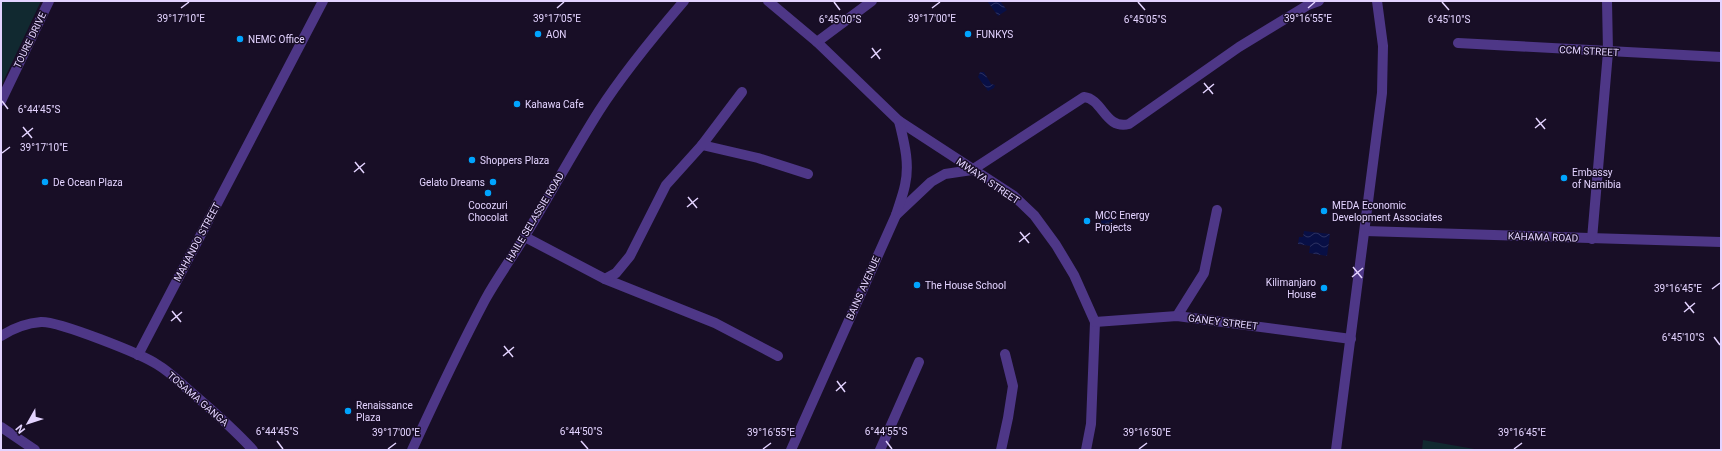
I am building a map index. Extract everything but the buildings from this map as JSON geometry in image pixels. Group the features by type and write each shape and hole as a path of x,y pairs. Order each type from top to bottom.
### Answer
{"street":[{"name":"TOURE DRIVE","path":"1,101 49,1"},
{"name":"MAHANDO STREET","path":"138,355 324,1"},
{"name":"MWAYA STREET","path":"768,1 817,42 899,120 972,170 1014,196 1034,215 1056,245 1074,275 1095,322 1090,424 1086,450"},
{"path":"817,42 872,1"},
{"path":"896,215 931,182 945,174 972,170 1084,97 1093,101 1116,124 1129,124 1239,47 1308,5 1319,1"},
{"path":"1336,450 1382,93 1383,46 1377,1"},
{"path":"1592,239 1608,52 1607,1"},
{"name":"HAILE SELASSIE ROAD","path":"412,450 485,301 525,237 541,206 599,111 649,42 680,3"},
{"name":"CCM STREET","path":"1458,43 1721,57"},
{"path":"605,279 616,273 630,256 666,185 702,145 742,92"},
{"name":"BAINS AVENUE","path":"791,450 896,215 905,185 907,170 907,154 899,120"},
{"path":"702,145 758,158 808,174"},
{"path":"1177,316 1204,273 1217,210"},
{"name":"KAHAMA ROAD","path":"1365,231 1721,242"},
{"path":"525,237 605,279 715,323 778,356"},
{"name":"GANEY STREET","path":"1095,322 1177,316 1351,339"},
{"path":"1,336 24,325 42,322 61,326 138,355"},
{"path":"1001,450 1013,386 1005,354"},
{"name":"TOSAMA GANGA","path":"138,355 158,365 174,378 220,417 253,450"},
{"path":"880,450 919,362"},
{"path":"1,427 35,450"}],"shaded area":[{"path":"1,1 41,1 1,86"},
{"path":"1423,440 1480,450 1422,450"}],"water":[{"path":"987,1 1000,1 1007,10 998,16"},
{"path":"980,72 984,72 991,84 995,85 994,88 988,91 978,77"},
{"path":"1101,215 1110,215 1113,218 1113,221 1109,224 1101,225"},
{"path":"1304,231 1330,234 1327,256 1309,253 1310,246 1298,244 1299,237 1303,237"}],"place":[{"name":"AON","path":"538,34"},
{"name":"FUNKYS","path":"968,34"},
{"name":"NEMC Office","path":"240,39"},
{"name":"Kahawa Cafe","path":"517,104"},
{"name":"Shoppers Plaza","path":"472,160"},
{"name":"Embassy of Namibia","path":"1564,178"},
{"name":"De Ocean Plaza","path":"45,182"},
{"name":"Gelato Dreams","path":"493,182"},
{"name":"Cocozuri Chocolat","path":"488,193"},
{"name":"MEDA Economic Development Associates","path":"1324,211"},
{"name":"MCC Energy Projects","path":"1087,221"},
{"name":"The House School","path":"917,285"},
{"name":"Kilimanjaro House","path":"1324,288"},
{"name":"Renaissance Plaza","path":"348,411"}]}
